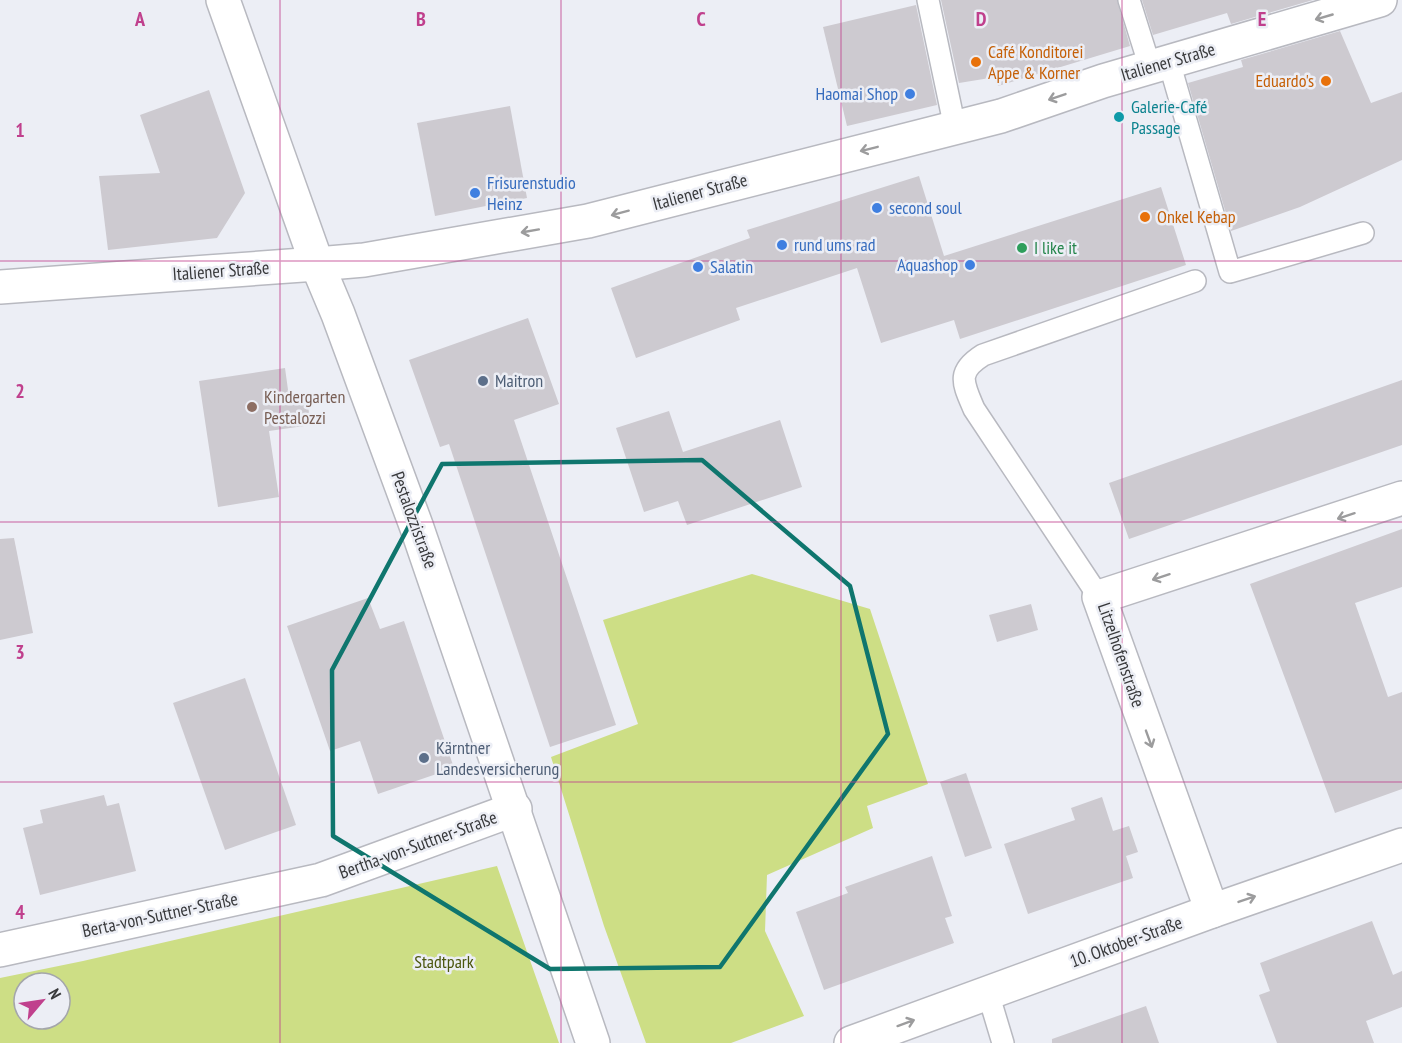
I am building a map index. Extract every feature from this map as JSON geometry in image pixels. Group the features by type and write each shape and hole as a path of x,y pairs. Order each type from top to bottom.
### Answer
{"street":[{"name":"Pestalozzistraße","path":"223,0 317,264 338,314 417,528 515,809 593,1043"},
{"name":"Italiener Straße","path":"0,287 364,260 588,221 1002,116 1103,81 1380,0"},
{"name":"Litzelhofenstraße","path":"1212,911 1099,597 1402,498"},
{"name":"Bertha-von-Suttner-Straße","path":"321,880 515,809"},
{"name":"10. Oktober-Straße","path":"851,1043 1212,911 1400,852"},
{"name":"Berta-von-Suttner-Straße","path":"0,950 321,880"}],"lane":[{"path":"928,0 955,128"},
{"path":"1128,0 1159,64 1230,272 1363,234"},
{"path":"1099,597 974,409 964,385 965,370 984,355 1195,281"},
{"path":"988,993 1003,1043"}],"highlighted area":[{"path":"702,460 850,586 888,734 720,967 550,969 333,836 332,670 442,464"}],"green space":[{"path":"752,574 870,609 928,784 867,806 873,828 767,875 765,931 804,1016 731,1043 646,1043 604,926 551,757 638,724 603,620"},
{"name":"Stadtpark","path":"497,866 559,1043 0,1043 0,978 12,976 12,1031 72,1031 72,971 34,971"}],"building":[{"path":"941,0 1117,0 1130,46 998,86 996,77 959,83"},
{"path":"1142,0 1313,0 1231,24 1227,13 1153,35"},
{"path":"916,5 937,105 847,126 823,27"},
{"path":"1340,31 1371,103 1402,92 1402,160 1300,207 1231,231 1188,83 1243,67 1241,60"},
{"path":"209,90 245,193 217,238 108,250 99,176 160,173 140,115"},
{"path":"510,106 527,198 435,216 417,123"},
{"path":"919,176 944,256 1161,187 1186,265 960,339 954,320 881,343 857,268 736,308 740,320 636,358 611,288 750,238 747,230"},
{"path":"528,318 559,404 514,420 616,725 550,747 449,444 440,447 409,360"},
{"path":"285,368 289,397 306,394 311,425 269,431 279,497 218,507 199,381"},
{"path":"1402,380 1402,445 1129,539 1109,483"},
{"path":"669,411 683,452 780,420 802,487 687,525 678,501 644,512 616,428"},
{"path":"1402,529 1402,587 1355,603 1388,697 1402,692 1402,789 1335,813 1250,584"},
{"path":"14,538 33,633 0,640 0,539"},
{"path":"368,598 380,629 404,621 454,768 378,794 360,741 330,751 287,626"},
{"path":"1031,604 1038,630 997,642 989,615"},
{"path":"245,678 296,825 225,850 173,703"},
{"path":"966,773 992,848 965,857 940,782"},
{"path":"104,795 107,806 119,803 136,871 40,895 23,828 43,823 40,810"},
{"path":"1102,797 1113,831 1129,826 1138,852 1126,856 1133,878 1028,914 1004,844 1075,820 1071,808"},
{"path":"932,856 952,916 945,918 954,943 824,990 796,912 848,893 845,887"},
{"path":"1372,921 1393,975 1402,971 1402,1007 1366,1021 1374,1043 1277,1043 1259,995 1270,991 1260,963"},
{"path":"1146,1006 1159,1043 1052,1043 1052,1039"}],"place":[{"name":"Café Konditorei Appe & Korner","path":"976,62"},
{"name":"Eduardo's","path":"1326,81"},
{"name":"Haomai Shop","path":"910,94"},
{"name":"Galerie-Café Passage","path":"1119,117"},
{"name":"Frisurenstudio Heinz","path":"475,193"},
{"name":"second soul","path":"877,208"},
{"name":"Onkel Kebap","path":"1145,217"},
{"name":"rund ums rad","path":"782,245"},
{"name":"I like it","path":"1022,248"},
{"name":"Aquashop","path":"970,265"},
{"name":"Salatin","path":"698,267"},
{"name":"Maitron","path":"483,381"},
{"name":"Kindergarten Pestalozzi","path":"252,407"},
{"name":"Kärntner Landesversicherung","path":"424,758"}]}
